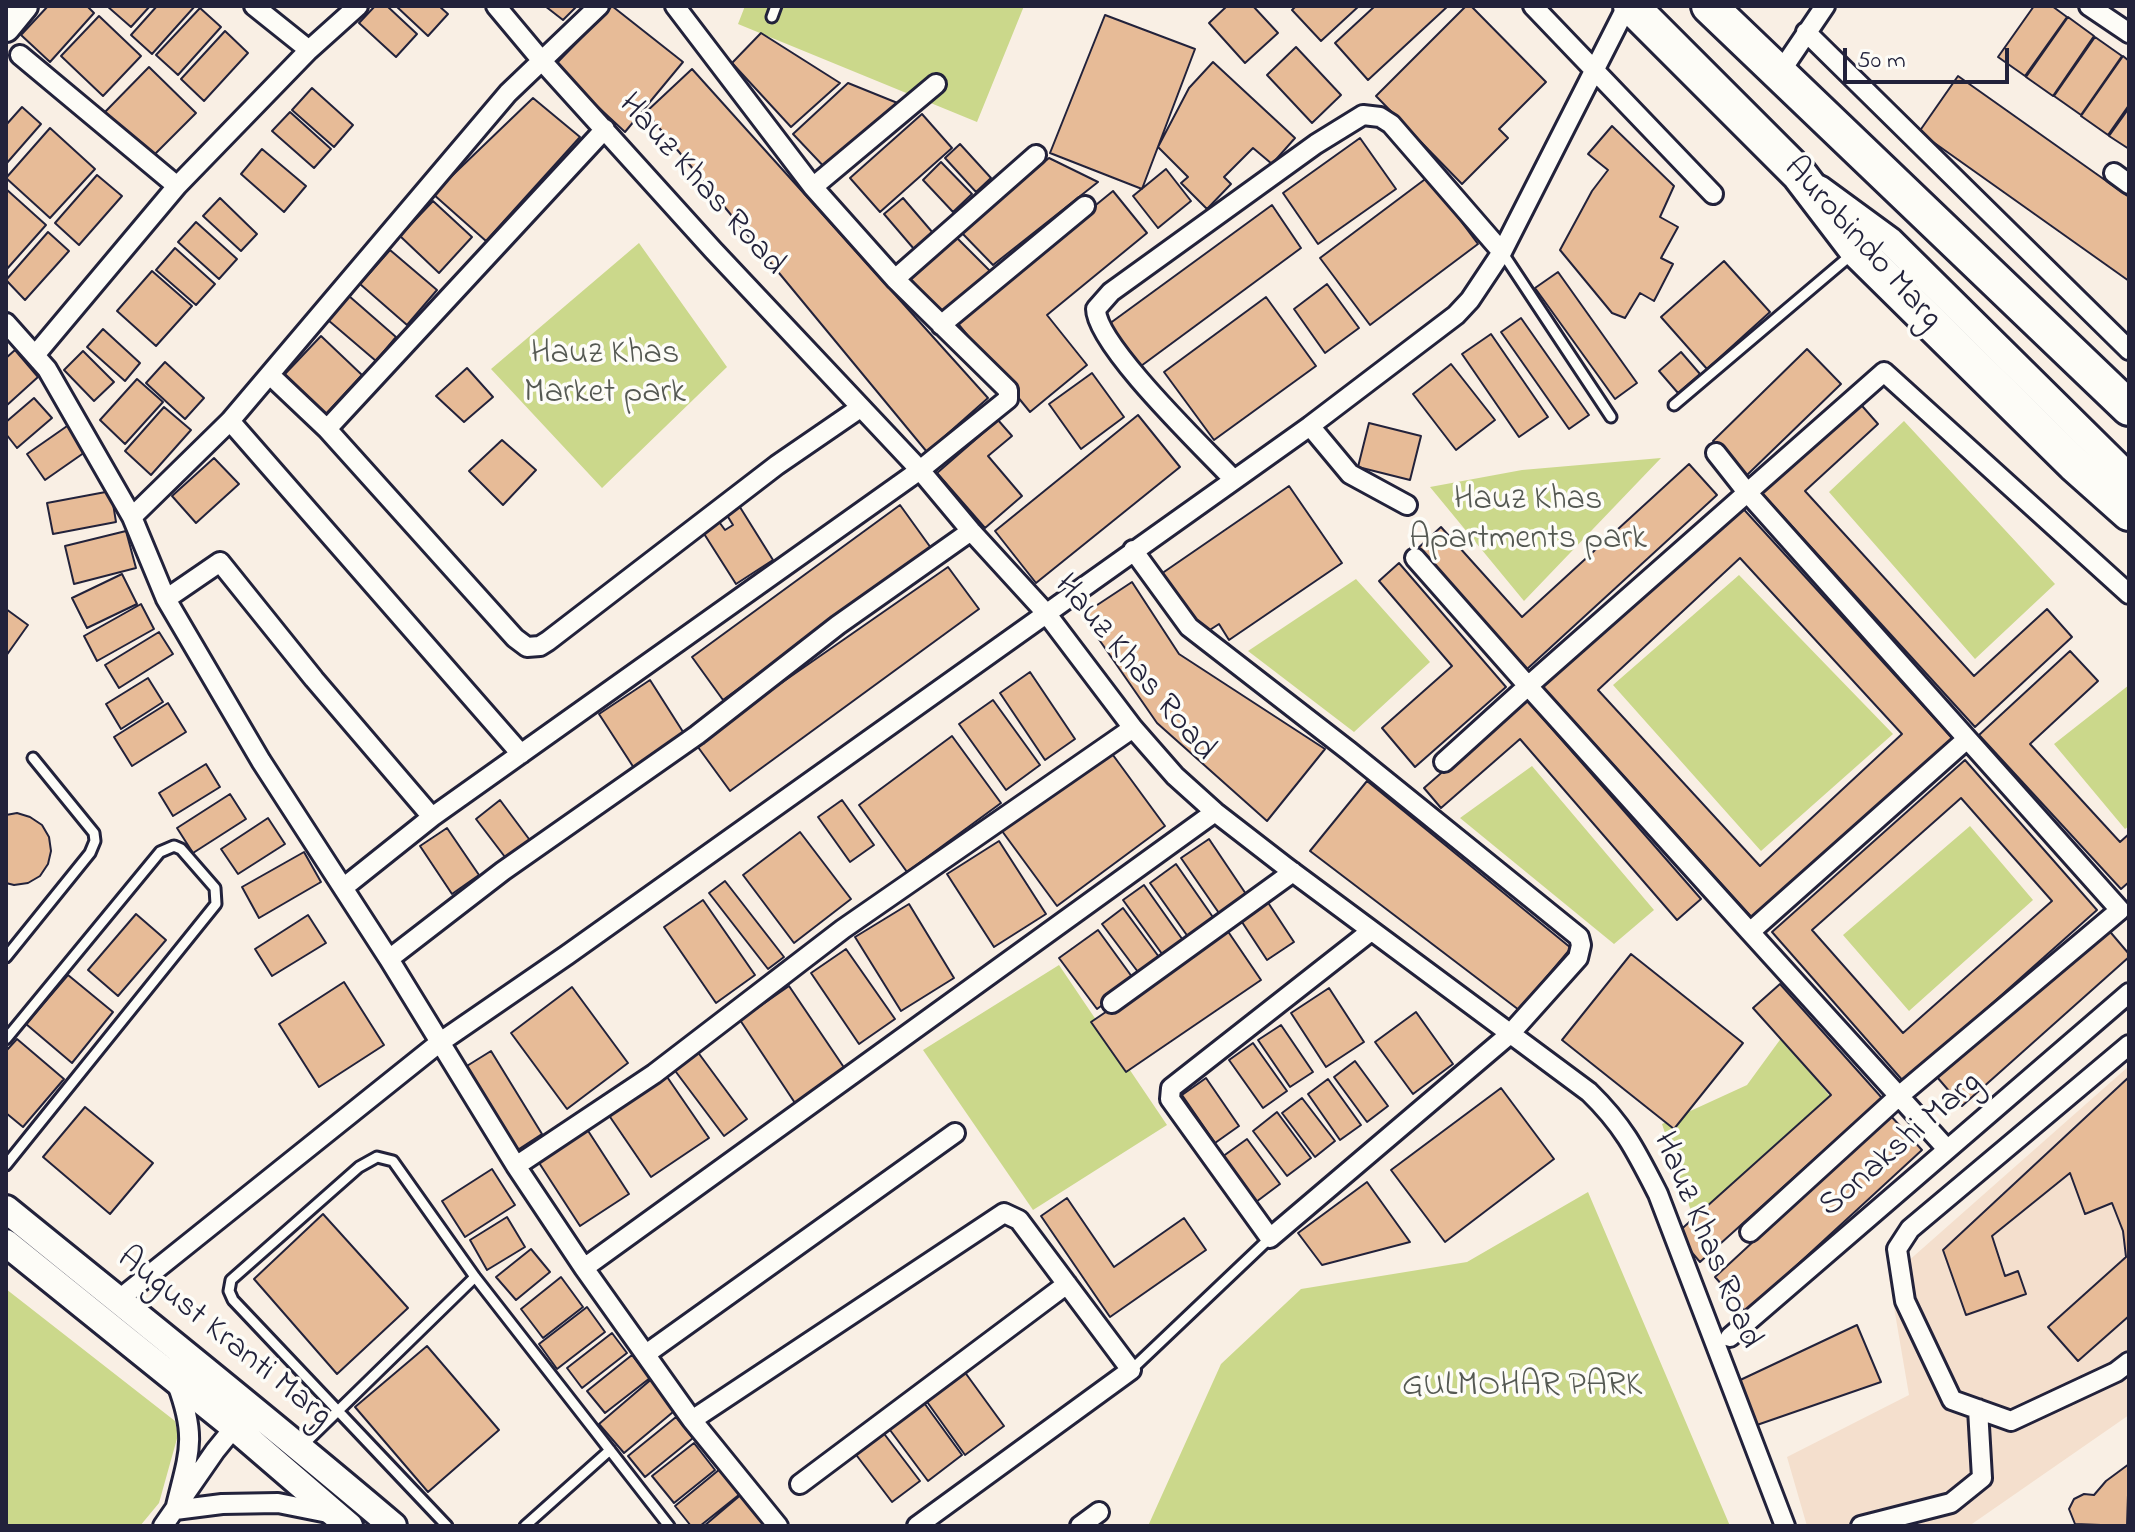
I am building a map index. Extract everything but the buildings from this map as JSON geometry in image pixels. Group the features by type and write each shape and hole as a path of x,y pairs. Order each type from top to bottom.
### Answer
{"highway":[{"name":"Aurobindo Marg","path":"1629,6 1799,174 1857,250 2074,464 2129,513"},
{"name":"Aurobindo Marg","path":"1709,6 2129,408"}],"main road":[{"path":"6,28 24,6"},
{"path":"1799,174 1890,241 2129,477"},
{"name":"August Kranti Marg","path":"6,1209 118,1300 243,1418 282,1468 342,1520"},
{"name":"August Kranti Marg","path":"6,1243 177,1383 300,1447 393,1526"}],"street":[{"path":"254,6 309,50"},
{"path":"36,354 177,186 309,50 358,6"},
{"name":"Hauz Khas Road","path":"496,6 713,250 920,470 1046,613 1133,728 1175,776 1215,812 1589,1092 1615,1117 1658,1194 1724,1342 1785,1526"},
{"path":"132,517 230,421 508,93 599,6"},
{"path":"343,888 432,817 920,470 1006,403 1008,390 895,279 813,187 675,6"},
{"path":"1533,6 1713,194"},
{"path":"118,1300 439,1043 1310,426 1456,315 1470,300 1502,252 1629,6"},
{"path":"1779,74 1825,6"},
{"path":"2089,6 2129,33"},
{"path":"1806,32 2129,350"},
{"path":"20,55 177,186"},
{"path":"813,187 936,84"},
{"path":"1233,479 1137,377 1100,326 1096,309 1111,292 1316,144 1363,115 1371,114 1391,124 1502,252"},
{"path":"327,429 605,129"},
{"path":"895,279 1036,155"},
{"path":"941,325 1085,206"},
{"path":"6,323 36,354 132,517 166,599 261,761 389,959 516,1166 692,1420 778,1526"},
{"path":"1444,762 1746,491 1884,372 2129,594"},
{"path":"270,375 327,429 515,638 533,648 548,641 777,465 860,408"},
{"path":"230,421 521,754"},
{"path":"1310,426 1350,474 1407,505"},
{"path":"1716,453 1746,491 1967,739 2126,910 1899,1096 1750,1232"},
{"path":"389,959 503,871 697,735 838,625 971,531"},
{"path":"1133,550 1189,627 1349,751 1579,937 1581,945 1578,958 1510,1034 1270,1238 1170,1099 1171,1088 1371,931"},
{"path":"1415,558 1947,1149"},
{"path":"166,599 220,562 314,679 432,817"},
{"path":"516,1166 654,1074 843,929 1133,728"},
{"path":"1750,932 1967,739"},
{"path":"584,1268 1215,812"},
{"path":"1112,1003 1293,872"},
{"name":"Sonakshi Marg","path":"1724,1342 2129,993"},
{"path":"2129,1045 1910,1229 1897,1249 1905,1301 1952,1400 2011,1421 2116,1372 2129,1362"},
{"path":"646,1354 955,1133"},
{"path":"692,1420 1004,1213 1019,1220 1131,1370 917,1526"},
{"path":"800,1484 1067,1284"},
{"path":"175,1510 191,1444 188,1413 177,1383"},
{"path":"1861,1526 1951,1503 1982,1478 1978,1409"},
{"path":"163,1526 215,1451 243,1418"},
{"path":"175,1510 222,1504 278,1503 342,1520"},
{"path":"1080,1526 1099,1512"}],"lane":[{"path":"772,17 776,6"},
{"path":"1674,405 1857,250"},
{"path":"1502,252 1611,417"},
{"path":"6,957 90,853 95,841 94,833 33,758"},
{"path":"6,1039 160,852 174,846 181,849 215,888 216,904 183,949 6,1165"},
{"path":"447,1526 233,1300 229,1291 231,1280 359,1167 377,1157 393,1161 475,1277 669,1526"},
{"path":"1131,1370 1270,1238"},
{"path":"282,1468 337,1410 475,1277"},
{"path":"525,1526 610,1450"}],"shaded area":[{"path":"2129,1066 2129,1415 1969,1526 1807,1526 1787,1457 1909,1395 1889,1278"}],"green space":[{"path":"745,6 1024,6 977,122 738,24"},
{"name":"Hauz Khas Market park","path":"639,243 727,367 602,488 491,369"},
{"path":"1904,421 2055,584 1975,659 1829,492"},
{"name":"Hauz Khas Apartments park","path":"1661,458 1524,601 1430,487 1522,470"},
{"path":"1739,575 1893,734 1761,851 1613,685"},
{"path":"1356,579 1430,662 1354,732 1248,651"},
{"path":"2129,685 2129,826 2125,829 2054,744"},
{"path":"1532,766 1654,910 1614,944 1460,818"},
{"path":"1970,826 2033,900 1909,1011 1843,935"},
{"path":"1059,965 1167,1125 1033,1210 923,1050"},
{"path":"1782,1037 1832,1099 1695,1223 1662,1124 1747,1085"},
{"name":"GULMOHAR PARK","path":"1588,1192 1730,1526 1148,1526 1221,1364 1301,1289 1467,1262"},
{"path":"6,1289 175,1421 178,1435 159,1503 140,1526 6,1526"}]}
